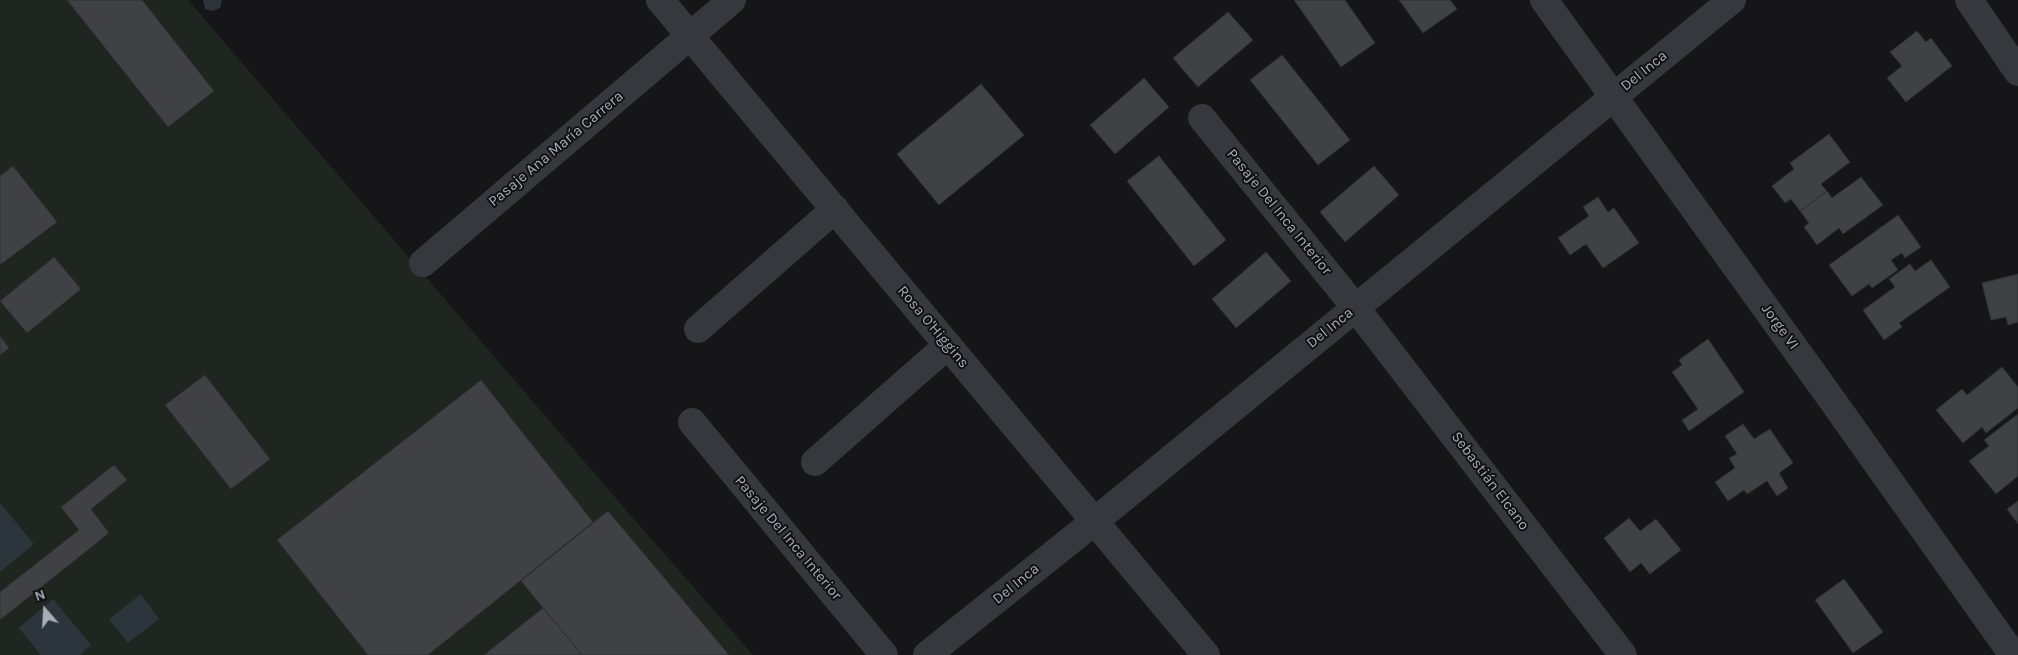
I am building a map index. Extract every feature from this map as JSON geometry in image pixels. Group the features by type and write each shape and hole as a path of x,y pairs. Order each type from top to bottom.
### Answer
{"street":[{"name":"Rosa O'Higgins","path":"660,0 1206,655"},
{"name":"Pasaje Ana María Carrera","path":"423,263 732,0"},
{"name":"Jorge VI","path":"1544,0 1827,392 2013,655"},
{"name":"Del Inca","path":"928,655 1095,521 1732,0"},
{"path":"1969,0 2018,72"},
{"name":"Pasaje Del Inca Interior","path":"1202,118 1355,307"},
{"path":"698,329 835,209"},
{"name":"Sebastián Elcano","path":"1355,307 1623,655"},
{"path":"815,462 948,345"},
{"name":"Pasaje Del Inca Interior","path":"692,422 884,655"}],"shaded area":[{"path":"0,0 188,0 753,655 0,655"},
{"path":"203,0 222,0 220,8 213,11 205,9"},
{"path":"0,503 34,544 0,572"},
{"path":"141,594 159,619 128,643 109,619"},
{"path":"53,599 91,645 80,655 41,655 19,628"}],"building":[{"path":"67,0 142,0 214,91 168,127"},
{"path":"1294,0 1345,0 1375,43 1341,67"},
{"path":"1399,0 1450,0 1457,9 1423,33"},
{"path":"1228,12 1253,40 1198,87 1173,58"},
{"path":"1917,31 1926,42 1931,38 1952,66 1906,102 1887,78 1902,66 1890,52"},
{"path":"1282,55 1350,140 1318,165 1250,80"},
{"path":"1144,78 1169,107 1115,154 1090,125"},
{"path":"981,84 1024,135 939,205 897,154"},
{"path":"1829,134 1850,162 1821,184 1827,191 1800,211 1791,199 1785,203 1772,186 1794,169 1790,163"},
{"path":"1159,156 1226,240 1194,266 1127,181"},
{"path":"13,166 57,222 0,265 0,176"},
{"path":"1374,166 1399,195 1345,242 1320,212"},
{"path":"1861,177 1883,205 1843,234 1839,228 1817,245 1804,227 1809,223 1800,211 1827,191 1832,198"},
{"path":"1598,197 1608,212 1614,208 1639,243 1603,268 1586,244 1570,255 1558,238 1589,216 1583,207"},
{"path":"1898,215 1921,247 1905,258 1902,253 1891,260 1898,270 1872,288 1869,284 1852,296 1829,265"},
{"path":"1266,252 1291,281 1236,328 1212,299"},
{"path":"54,257 81,289 27,333 0,301"},
{"path":"1931,260 1950,287 1899,323 1902,327 1884,340 1863,310 1895,287 1889,279 1910,264 1915,271"},
{"path":"2018,274 2018,322 2008,325 2006,317 1991,320 1982,283"},
{"path":"0,336 9,348 0,355"},
{"path":"1708,339 1744,392 1689,431 1682,420 1698,409 1672,372 1682,365 1679,360"},
{"path":"2002,367 2018,387 2018,408 1986,433 1982,427 1963,443 1936,410 1962,389 1967,395"},
{"path":"205,375 270,459 231,489 165,405"},
{"path":"481,380 593,522 428,655 368,655 277,540"},
{"path":"2018,414 2018,476 1996,494 1969,461 1989,446 1984,440"},
{"path":"1743,424 1754,439 1770,429 1793,463 1779,473 1788,488 1777,496 1767,481 1747,494 1744,490 1728,501 1715,482 1735,468 1729,458 1737,454 1725,436"},
{"path":"114,465 127,480 91,509 109,533 0,620 0,592 79,530 61,507"},
{"path":"2018,501 2018,524 2007,509"},
{"path":"608,511 729,655 582,655 521,581"},
{"path":"1629,518 1640,531 1656,519 1681,550 1650,574 1641,563 1630,572 1604,538"},
{"path":"1844,579 1883,632 1853,653 1815,600"},
{"path":"543,608 582,655 484,655"}]}
